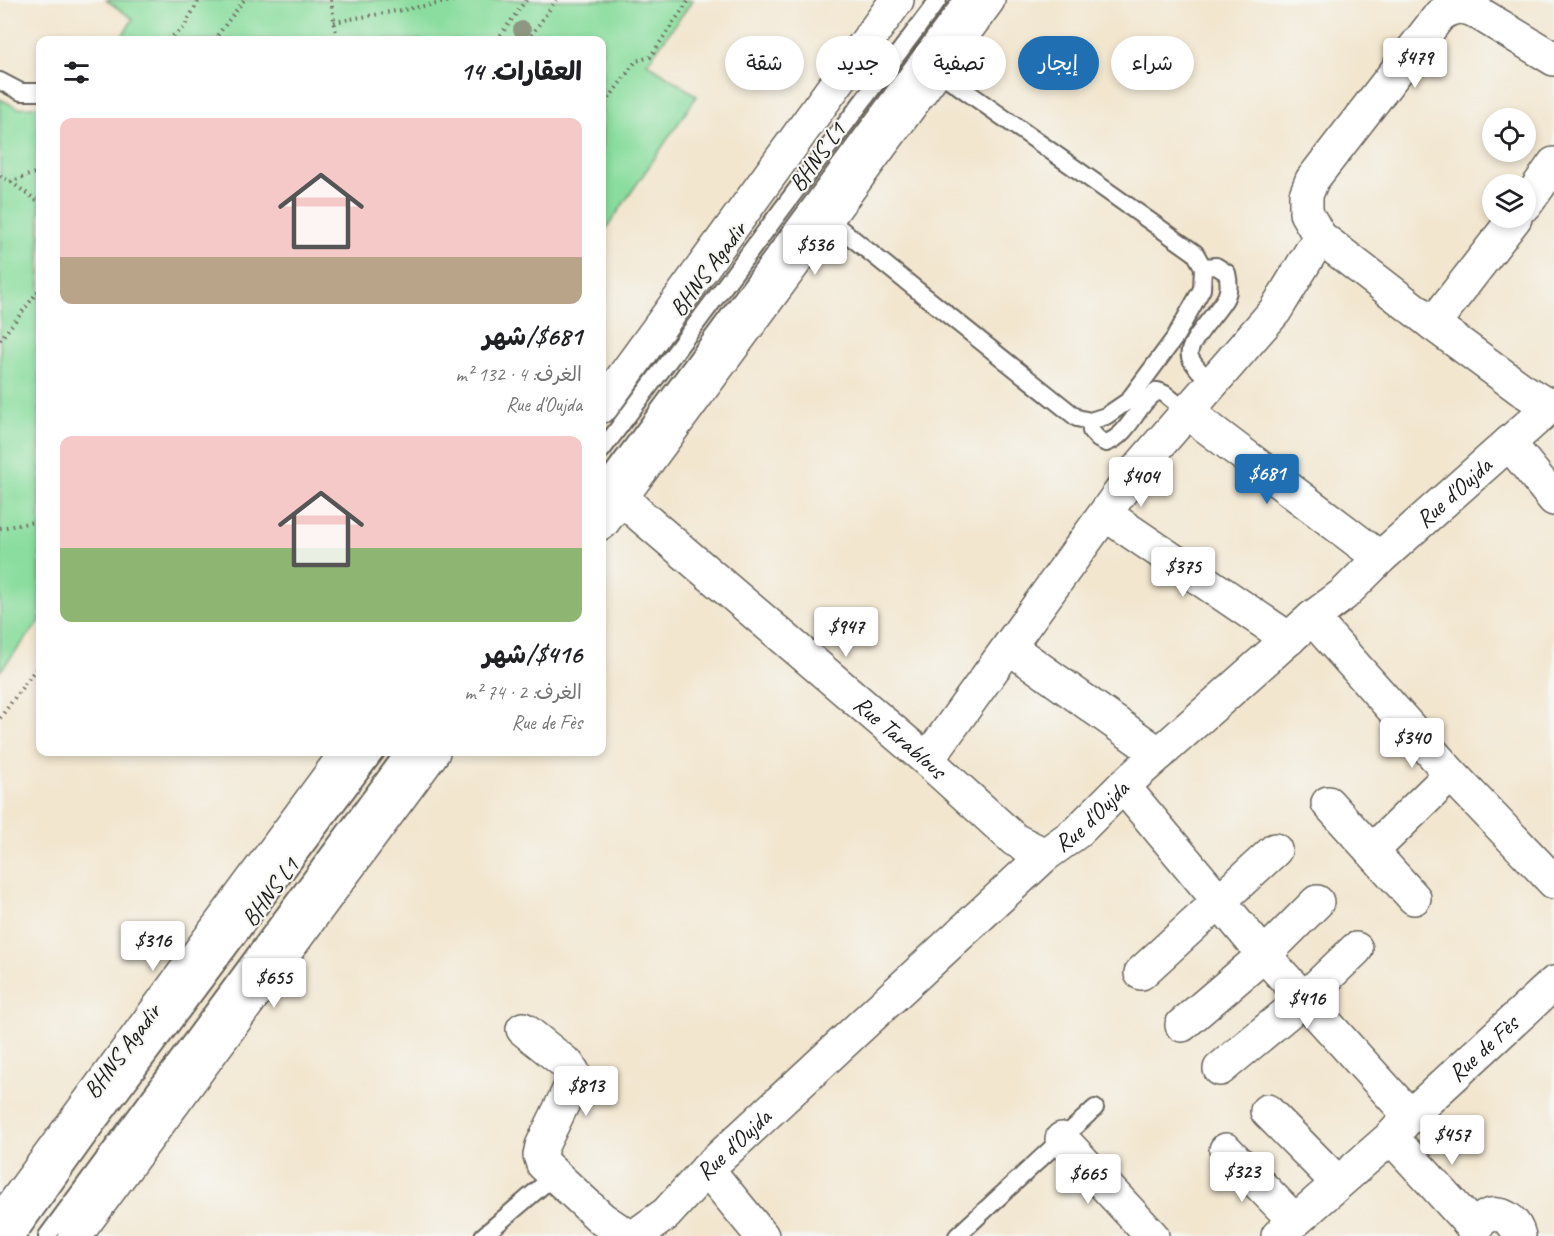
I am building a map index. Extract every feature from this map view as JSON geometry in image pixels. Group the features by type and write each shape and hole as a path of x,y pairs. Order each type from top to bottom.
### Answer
{"street":[{"path":"607,387 897,0"},
{"path":"961,36 988,0"},
{"path":"1552,405 1521,389 1320,237 1306,213 1306,195 1312,180 1440,15 1450,8 1463,6 1554,59"},
{"path":"606,509 611,492 827,218 921,90"},
{"path":"1536,190 1554,164"},
{"path":"1433,324 1507,228"},
{"path":"927,760 1135,472 1275,311 1320,237"},
{"name":"Rue d'Oujda","path":"635,1236 666,1214 706,1169 1045,855 1077,832 1158,754 1300,628 1344,594 1380,558 1552,405"},
{"path":"1186,411 1380,558"},
{"path":"1509,443 1554,499"},
{"name":"Rue Tarablous","path":"611,492 927,760 1015,840 1045,855"},
{"path":"1105,514 1300,628 1451,774 1554,882"},
{"path":"1009,647 1158,754"},
{"path":"0,1223 344,756"},
{"path":"75,1236 430,756"},
{"path":"1372,851 1451,774"},
{"path":"1123,786 1219,903 1304,1000 1400,1127 1475,1232 1481,1220 1490,1215 1500,1215 1509,1219 1516,1226 1519,1236"},
{"path":"1328,803 1414,898"},
{"path":"1142,973 1275,850"},
{"path":"1182,1025 1264,955 1317,902"},
{"path":"1220,1069 1304,1000 1356,949"},
{"name":"Rue de Fès","path":"1286,1228 1400,1127 1554,983"},
{"path":"523,1029 568,1065 573,1072 572,1088 542,1146 540,1155 543,1164 602,1219 627,1236"},
{"path":"1267,1111 1338,1183"},
{"path":"1062,1139 1152,1236"},
{"path":"1226,1149 1286,1228"},
{"path":"706,1169 762,1236"}],"lane":[{"name":"BHNS Agadir","path":"606,445 938,0"},
{"name":"BHNS L1","path":"611,492 962,0"},
{"path":"0,81 21,92 36,92"},
{"path":"827,218 1077,418 1090,421 1106,416 1128,401 1190,313 1202,288 1203,267 1195,253 964,90"},
{"path":"1203,267 1216,266 1227,273 1229,284 1227,295 1220,309 1202,329 1189,353 1190,359 1211,383"},
{"path":"1090,421 1090,431 1106,443 1124,432 1151,396 1158,391 1186,411"},
{"name":"BHNS Agadir","path":"17,1236 95,1127 373,756"},
{"name":"BHNS L1","path":"47,1236 401,756"},
{"path":"957,1236 1095,1108"},
{"path":"483,1236 555,1174"}],"path":[{"path":"173,36 184,27 199,0"},
{"path":"217,36 244,0"},
{"path":"331,0 336,36"},
{"path":"334,22 458,0"},
{"path":"501,36 526,0"},
{"path":"531,36 556,0"},
{"path":"606,102 636,61 650,57 689,0"},
{"path":"10,182 36,172"},
{"path":"0,176 36,200"},
{"path":"0,340 36,294"},
{"path":"0,528 36,522"},
{"path":"0,718 36,668"}],"green space":[{"path":"106,0 693,0 647,63 697,96 606,229 606,36 122,36 133,19"},
{"path":"0,99 18,108 36,106 36,626 0,671"}]}
